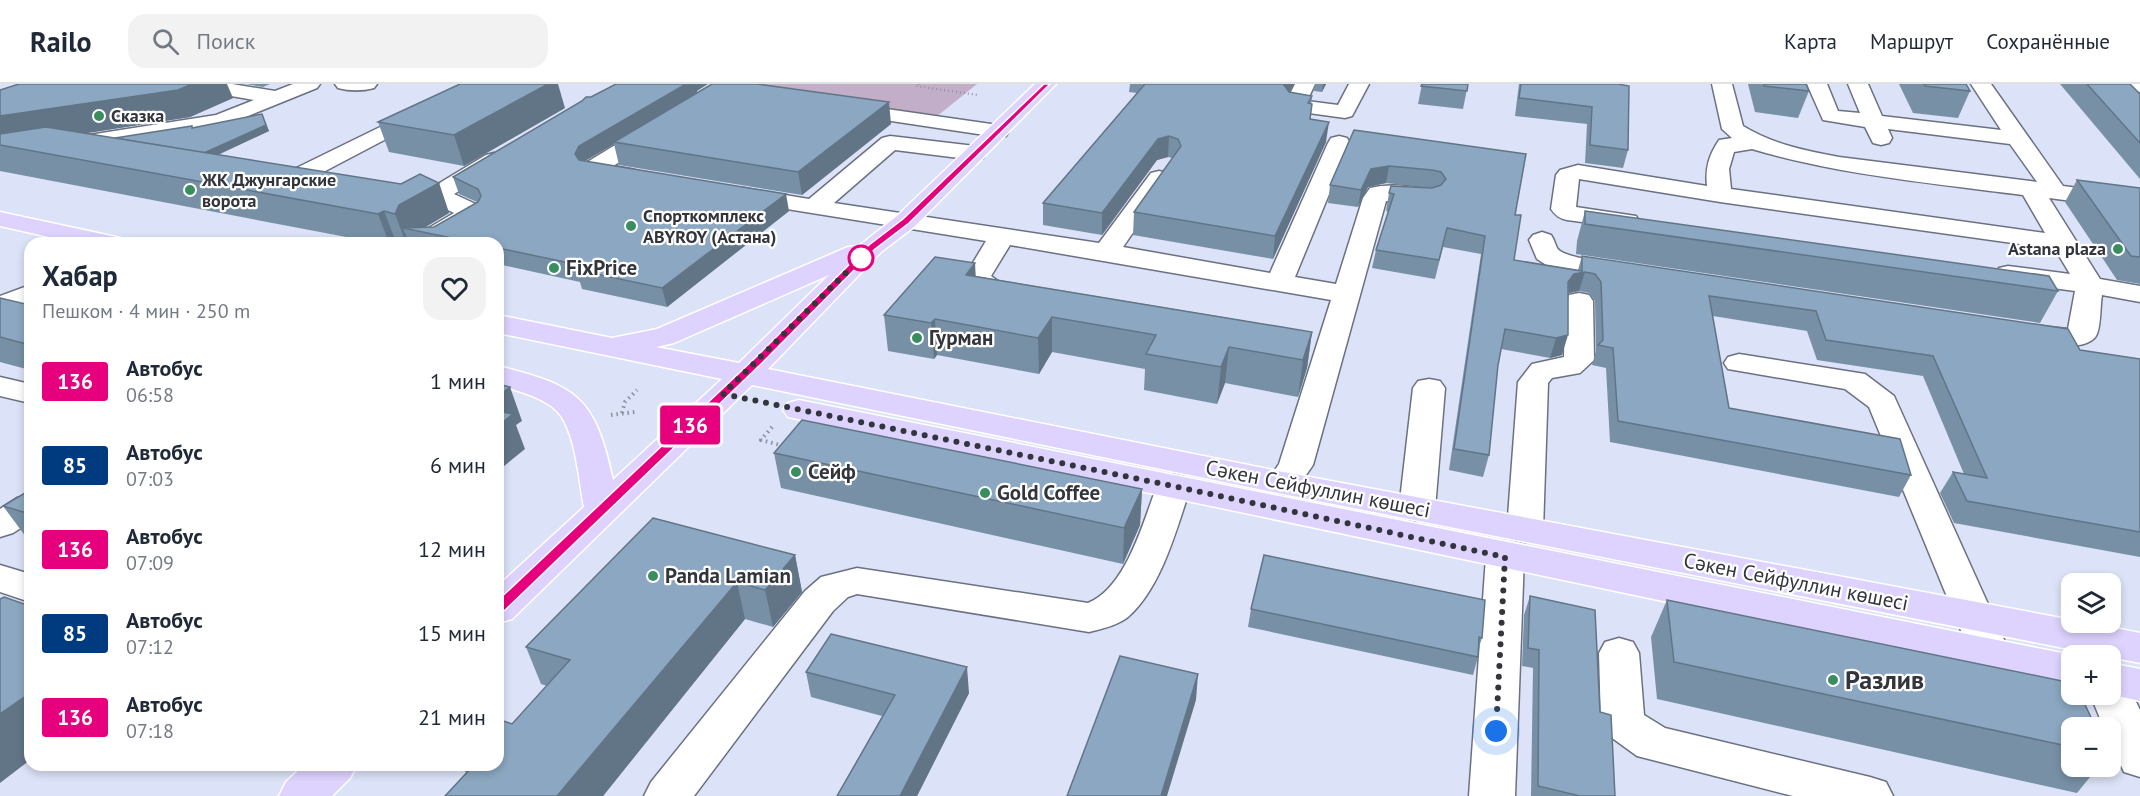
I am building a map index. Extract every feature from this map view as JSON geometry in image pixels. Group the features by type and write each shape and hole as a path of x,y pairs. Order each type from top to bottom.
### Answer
{"main road":[{"path":"504,603 733,385 872,247 906,221 1046,84"},
{"path":"0,219 84,237"},
{"path":"0,242 24,247"},
{"path":"598,345 664,337 872,247"},
{"name":"Сәкен Сейфуллин көшесі","path":"504,325 598,345 733,385 1173,486 1515,544 1974,616 2140,648"},
{"name":"Сәкен Сейфуллин көшесі","path":"504,347 733,385 1417,509 1515,544 1991,655 2061,669"},
{"path":"504,377 545,392 572,408 586,440 602,510"},
{"path":"2121,681 2140,685"},
{"path":"302,796 328,771"}],"street":[{"path":"197,84 278,98"},
{"path":"0,156 221,121 310,84"},
{"path":"345,84 367,84"},
{"path":"1305,84 1294,106 1345,112 1359,84"},
{"path":"1722,84 1732,129 1753,142 1807,158 1896,172 2140,203"},
{"path":"1818,84 1830,116 2017,138"},
{"path":"1858,84 1896,172"},
{"path":"1981,84 2017,138 2043,191 2064,243 2090,285 2082,334 2074,338 2056,338 2010,331"},
{"path":"2123,84 2140,86"},
{"path":"827,106 998,131"},
{"path":"248,178 283,184 422,112"},
{"path":"650,179 592,169 672,121"},
{"path":"814,207 890,142 975,153"},
{"path":"1279,283 1339,142"},
{"path":"1720,195 1716,167 1721,154 1727,145 1753,142"},
{"path":"59,146 129,158"},
{"path":"431,237 473,212 436,195 517,147"},
{"path":"1106,252 1167,166"},
{"path":"1648,224 1567,213 1563,209 1568,175 1578,172 1720,195 2064,243"},
{"path":"720,191 1106,252 1346,294"},
{"path":"1283,483 1296,465 1375,198 1378,193 1428,196"},
{"path":"1002,236 983,264 978,276 981,283 993,290 1035,298"},
{"path":"1542,240 1546,253 1560,262 1651,277"},
{"path":"1985,271 2140,294"},
{"path":"0,307 24,295"},
{"path":"1492,796 1515,544 1533,382 1543,370 1569,367 1579,360 1579,301"},
{"path":"1739,363 1854,381 1883,403 1991,655"},
{"path":"0,386 24,392"},
{"path":"1417,509 1429,388"},
{"path":"667,796 819,601 835,587 857,582 1089,618 1113,608 1127,594 1159,527 1173,486"},
{"path":"0,525 24,510"},
{"path":"0,578 24,586"},
{"path":"1619,653 1623,723 1653,743 1870,796"},
{"path":"2116,705 2140,759"}],"path":[{"path":"919,84 916,86 978,95"},
{"path":"622,413 626,402 637,390"},
{"path":"605,417 635,412"},
{"path":"773,426 761,440 784,446"}],"shaded area":[{"path":"730,84 977,84 936,117"}],"building":[{"path":"19,84 192,84 178,90 0,116 0,90"},
{"path":"460,84 548,84 454,135 378,122"},
{"path":"616,84 686,84 579,146 575,154 579,160 786,194 662,288 577,270 584,266 504,249 504,237 447,237 403,228 434,227 478,202 481,196 478,189 453,177 586,97 591,97"},
{"path":"712,84 757,84 889,102 798,172 614,142"},
{"path":"1145,84 1285,84 1289,92 1312,96 1308,103 1312,104 1310,119 1329,122 1275,236 1134,212 1181,146 1178,139 1169,136 1158,139 1102,213 1043,203"},
{"path":"1422,84 1468,84 1467,91 1421,86"},
{"path":"1521,84 1629,86 1628,150 1590,145 1592,107 1519,98"},
{"path":"1764,84 1806,84 1809,91 1764,86"},
{"path":"1924,84 1966,84 1970,91 1925,86"},
{"path":"2087,84 2130,84 2140,94 2140,143"},
{"path":"262,114 266,125 204,153 115,138 192,126 192,128"},
{"path":"46,127 401,184 420,174 439,183 399,205 395,214 384,211 378,214 0,145 0,134"},
{"path":"1354,130 1526,154 1515,215 1521,215 1514,260 1582,271 1582,256 2068,329 2080,350 2140,359 2140,532 1967,501 1953,472 1987,478 1933,356 1826,340 1816,311 1709,296 1729,408 1900,439 1911,475 1618,421 1613,348 1598,345 1603,340 1601,282 1595,274 1585,272 1574,274 1568,282 1568,335 1556,338 1505,329 1498,365 1489,455 1454,449 1485,236 1447,228 1439,260 1376,250 1394,194 1389,193 1391,186 1432,188 1441,185 1446,179 1441,172 1389,166 1371,169 1361,190 1330,185"},
{"path":"2077,180 2140,188 2140,257 2131,256"},
{"path":"1585,211 2049,276 2058,291 1585,224"},
{"path":"935,257 975,263 966,275 1312,332 1303,360 1229,347 1221,367 1146,354 1156,335 1052,317 1038,338 935,319 931,323 884,315"},
{"path":"0,298 24,304 24,343 0,337"},
{"path":"504,412 513,414 504,421"},
{"path":"802,420 1142,489 1124,528 774,453"},
{"path":"24,494 24,512 3,506"},
{"path":"653,518 795,555 765,590 737,582 557,796 445,796 468,771 504,771 504,721 512,724 570,660 526,647"},
{"path":"1264,555 1485,600 1478,657 1251,609"},
{"path":"1530,596 1595,610 1600,712 1611,715 1615,796 1580,796 1538,786 1539,650 1528,648"},
{"path":"4,597 24,604 24,697 0,714 0,599"},
{"path":"1667,600 2061,681 2061,705 2085,705 2091,717 2061,717 2061,745 1674,662"},
{"path":"831,634 967,667 900,796 837,796 895,695 806,672"},
{"path":"1120,656 1198,674 1161,796 1067,796"}],"bus line":[{"name":"136","path":"504,603 759,361 872,247 906,221 1046,84"}],"place":[{"name":"Сказка","path":"99,116"},
{"name":"ЖК Джунгарские ворота","path":"190,190"},
{"name":"Спорткомплекс ABYROY (Астана)","path":"631,226"},
{"name":"Astana plaza","path":"2118,249"},
{"name":"FixPrice","path":"554,268"},
{"name":"Гурман","path":"917,338"},
{"name":"Сейф","path":"796,472"},
{"name":"Gold Coffee","path":"985,493"},
{"name":"Panda Lamian","path":"653,576"},
{"name":"Разлив","path":"1833,680"}],"route":[{"path":"861,258 723,394 1505,557 1496,731"}]}
